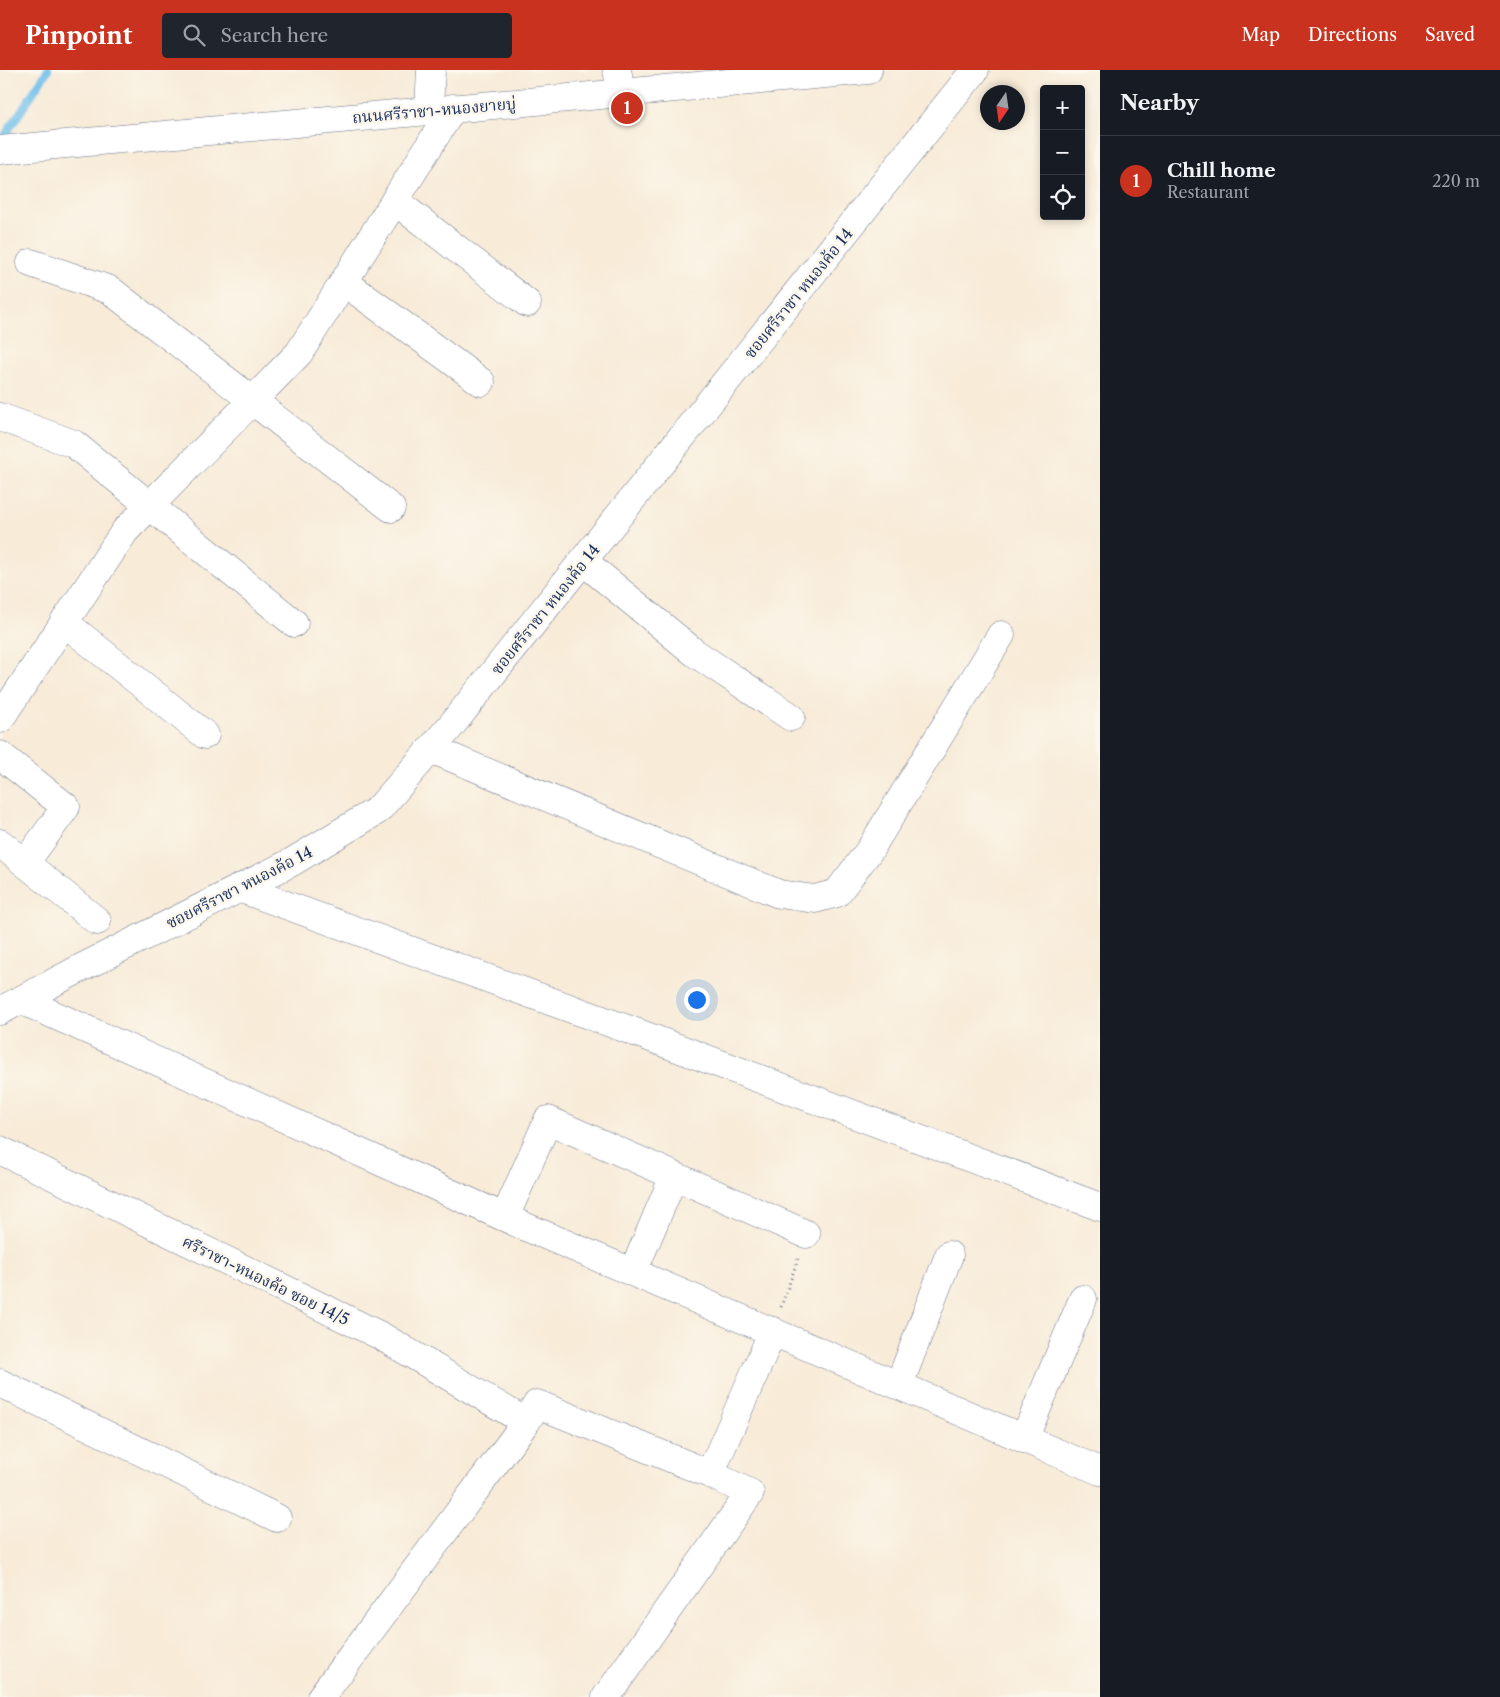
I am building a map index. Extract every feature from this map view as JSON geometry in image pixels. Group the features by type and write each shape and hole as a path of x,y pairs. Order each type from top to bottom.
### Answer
{"street":[{"path":"0,718 125,531 299,353 395,201 441,109 431,70"},
{"name":"ถนนศรีราชา-หนองยายบู่","path":"8,150 441,109 620,82 868,70"},
{"name":"ซอยศรีราชา หนองค้อ 14","path":"10,1005 292,862 378,810 431,749 975,70"},
{"path":"395,201 527,304"},
{"path":"32,263 110,290 391,508"},
{"path":"344,282 481,382"},
{"path":"0,417 74,444 294,623"},
{"path":"582,561 695,653 792,717"},
{"path":"64,622 205,735"},
{"path":"431,749 779,894 815,899 837,893 869,851 1001,635"},
{"path":"0,755 66,807 25,864"},
{"path":"0,843 97,921"},
{"path":"239,888 665,1043 1100,1207"},
{"path":"10,1005 1100,1471"},
{"path":"505,1217 548,1120 806,1234"},
{"name":"ศรีราชา-หนองค้อ ซอย 14/5","path":"0,1150 381,1336 526,1422"},
{"path":"633,1272 674,1176"},
{"path":"899,1385 949,1255"},
{"path":"1024,1438 1083,1299"},
{"path":"710,1474 773,1331"},
{"path":"0,1383 277,1518"},
{"path":"320,1697 526,1422 537,1404 710,1474 750,1493 606,1697"}],"path":[{"path":"773,1331 806,1234"}],"waterway":[{"path":"0,143 48,70"}],"place":[{"name":"Chill home","path":"627,108"}]}
